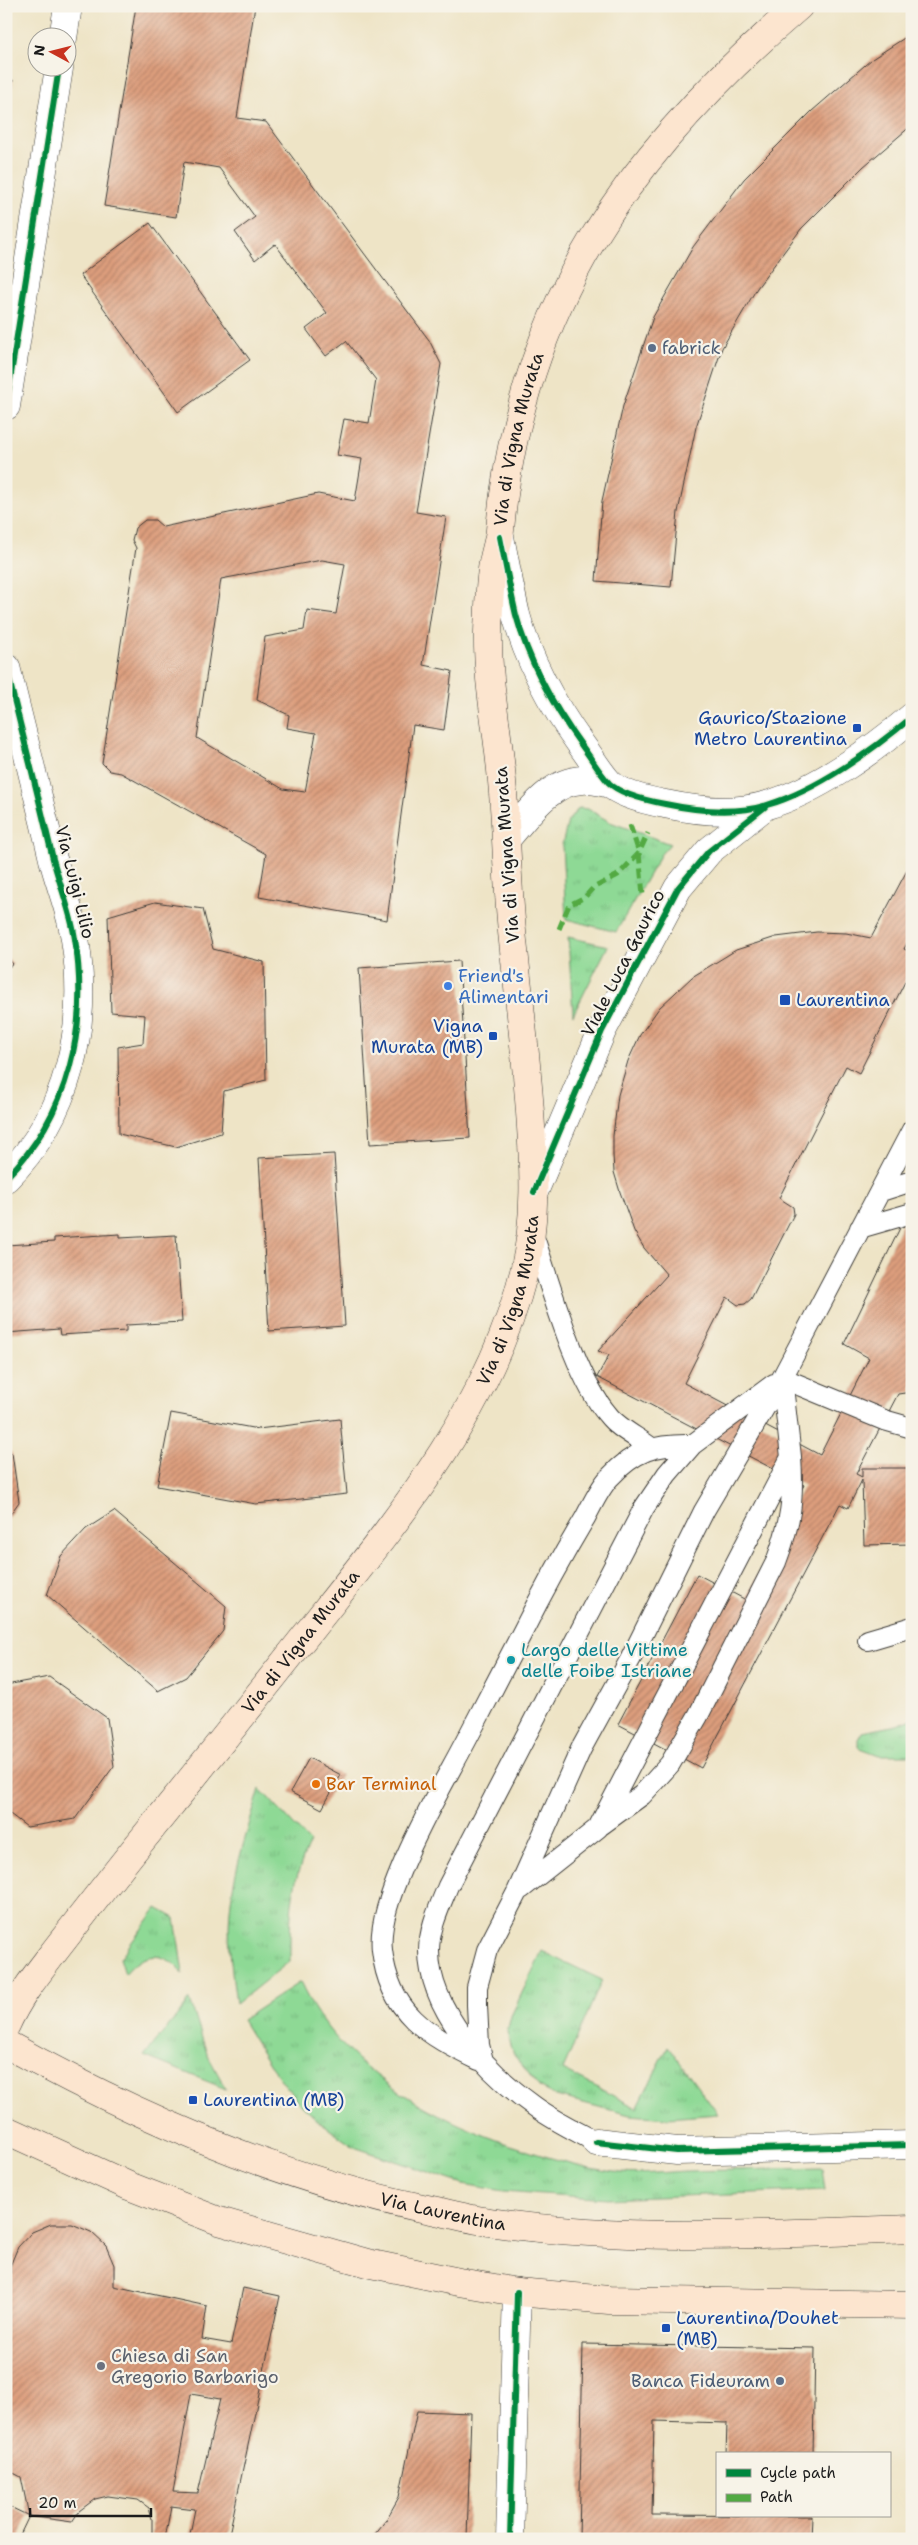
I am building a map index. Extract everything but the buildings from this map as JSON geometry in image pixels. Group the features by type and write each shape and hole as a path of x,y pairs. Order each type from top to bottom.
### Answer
{"main road":[{"name":"Via di Vigna Murata","path":"6,2025 23,1994 104,1886 353,1576 432,1472 459,1425 499,1344 518,1294 532,1230 534,1192 527,1068 512,933 506,838 488,654 490,582 500,536 508,465 534,366 582,256 614,205 662,140 751,49 799,6"},
{"name":"Via Laurentina","path":"6,2044 50,2069 233,2151 307,2179 370,2197 472,2219 520,2226 627,2235 733,2236 912,2229"},
{"path":"6,2130 159,2199 219,2221 367,2263 518,2292 609,2300 912,2305"}],"street":[{"path":"65,28 68,6"},
{"path":"6,406 57,78"},
{"name":"Viale Luca Gaurico","path":"500,536 516,615 529,653 543,685 565,722 610,784"},
{"name":"Via Luigi Lilio","path":"6,667 11,703 71,921 77,958 79,1007 68,1079 57,1106 29,1153 6,1178"},
{"name":"Viale Luca Gaurico","path":"506,838 555,789 582,780 610,784 626,793 659,803 688,808 728,811 766,805 800,791 846,766 871,750 912,717"},
{"name":"Viale Luca Gaurico","path":"534,1192 602,1031 678,888 709,850 766,805"},
{"path":"596,2142 677,2151 912,2145"},
{"path":"510,2539 518,2292"}],"lane":[{"path":"483,2062 478,2026 478,1987 487,1950 517,1892 581,1748 630,1658 704,1511 782,1378 860,1228 909,1140"},
{"path":"881,1190 912,1181"},
{"path":"860,1228 912,1213"},
{"path":"532,1230 567,1332 593,1391 608,1416 650,1447"},
{"path":"782,1378 884,1420 912,1428"},
{"path":"596,2142 535,2108 483,2062 448,2013 437,1991 431,1971 429,1950 431,1931 448,1886 630,1532 667,1474 692,1445 782,1378"},
{"path":"517,1892 623,1810 657,1780 670,1764 698,1716 776,1562 784,1540 793,1499 791,1457 782,1378"},
{"path":"483,2062 440,2042 408,2016 398,2002 388,1983 381,1948 389,1904 402,1868 432,1803 548,1581 608,1479 638,1454 650,1447 692,1445"},
{"path":"598,1828 791,1457"},
{"path":"868,1640 912,1627"}],"green space":[{"path":"579,808 588,809 610,822 670,844 661,854 616,932 566,919 562,845 568,821"},
{"path":"568,937 608,946 573,1015"},
{"path":"912,1719 912,1755 879,1755 858,1747 858,1739 862,1732 897,1725"},
{"path":"260,1789 310,1842 298,1872 292,1900 290,1961 236,2004 229,1940 231,1901 239,1859"},
{"path":"157,1908 175,1918 183,1974 169,1961 162,1957 154,1956 139,1961 125,1974 120,1958"},
{"path":"542,1951 602,1980 563,2070 637,2108 668,2046 718,2114 668,2118 630,2115 556,2096 540,2088 514,2055 507,2032 511,2016"},
{"path":"300,1982 318,2015 342,2044 370,2070 401,2093 470,2129 551,2158 591,2168 622,2173 646,2174 686,2171 822,2168 825,2190 607,2199 504,2191 463,2184 354,2147 322,2124 298,2102 269,2064 242,2020"},
{"path":"190,2000 207,2054 226,2089 144,2056"}],"marked path":[{"path":"630,825 639,853 643,895"},
{"path":"559,929 569,905 585,897 593,888 618,875 639,853 648,833"}],"cycle path":[{"path":"6,406 57,78"},
{"path":"500,537 521,633 543,684 571,731 602,774 609,783 621,791 658,803 703,810 742,810 767,805 786,799 824,780 862,756 912,717"},
{"path":"6,667 53,859 73,929 79,972 76,1036 59,1098 45,1126 28,1153 6,1178"},
{"path":"534,1192 602,1031 678,888 709,851 765,807"},
{"path":"596,2142 677,2151 912,2145"},
{"path":"510,2539 517,2292"}],"place":[{"name":"fabrick","path":"652,348"},
{"name":"Gaurico/Stazione Metro Laurentina","path":"857,728"},
{"name":"Friend's Alimentari","path":"448,986"},
{"name":"Laurentina","path":"785,1000"},
{"name":"Vigna Murata (MB)","path":"493,1036"},
{"name":"Largo delle Vittime delle Foibe Istriane","path":"511,1660"},
{"name":"Bar Terminal","path":"316,1784"},
{"name":"Laurentina (MB)","path":"193,2100"},
{"name":"Laurentina/Douhet (MB)","path":"666,2328"},
{"name":"Chiesa di San Gregorio Barbarigo","path":"101,2366"},
{"name":"Banca Fideuram","path":"780,2381"}]}
